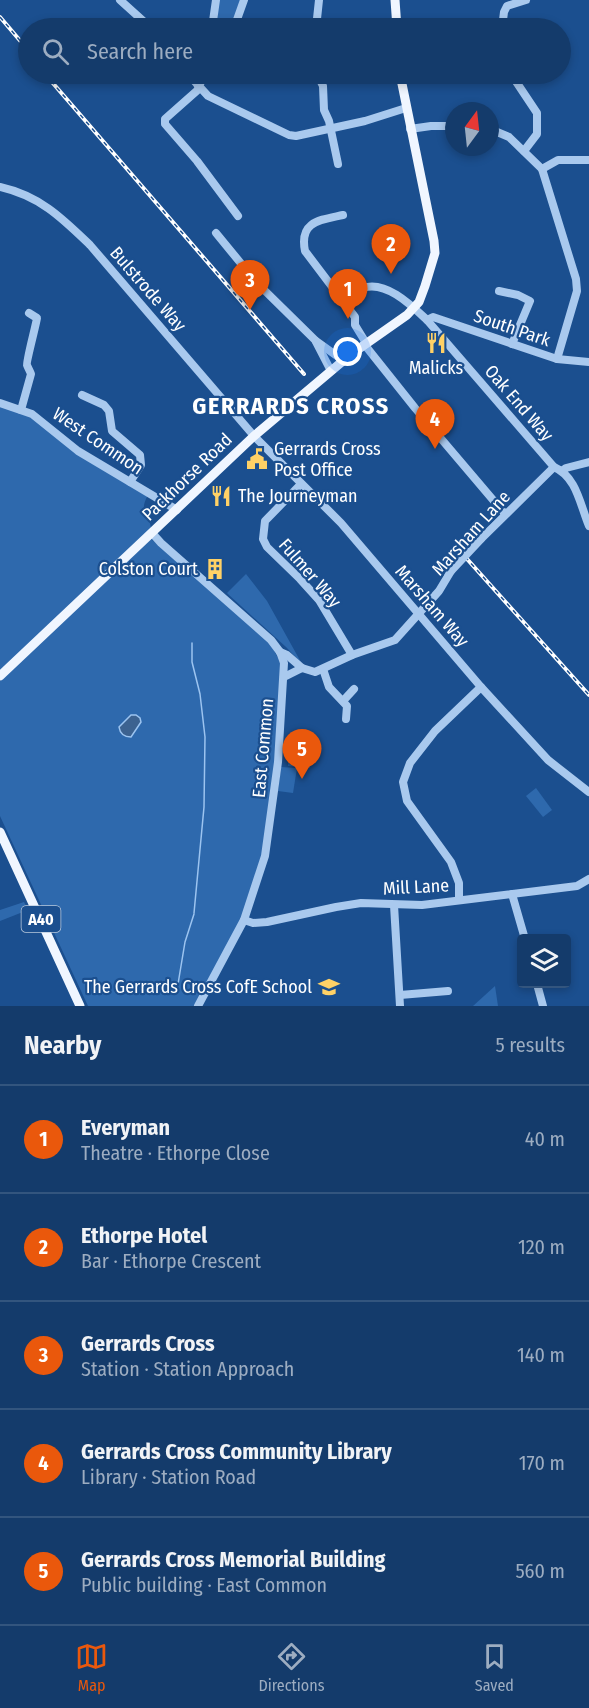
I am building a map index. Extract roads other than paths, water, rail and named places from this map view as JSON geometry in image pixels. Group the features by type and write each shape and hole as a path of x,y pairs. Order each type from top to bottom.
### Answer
{"main road":[{"path":"395,0 396,18"},
{"name":"Packhorse Road","path":"0,676 254,436 332,370 414,308 425,286 435,253 402,84"},
{"name":"A40","path":"0,832 80,1006"}],"street":[{"path":"120,0 140,18"},
{"path":"213,18 216,0"},
{"path":"238,18 244,0"},
{"path":"318,18 319,0"},
{"path":"503,18 507,6 526,0"},
{"path":"196,84 208,96 289,135 296,136 365,121 406,108"},
{"path":"201,84 165,119 165,124 197,161 238,216"},
{"path":"322,84 324,110 338,164"},
{"path":"518,84 537,113 537,134 524,151"},
{"path":"410,129 445,126"},
{"path":"499,133 509,137 542,169 576,279 577,291 557,359"},
{"path":"542,169 558,160 589,160"},
{"name":"Bulstrode Way","path":"0,187 20,191 39,201 67,222 90,245 254,436"},
{"path":"343,215 313,223 305,232 303,241 305,250 355,317 355,326 365,344 415,408 506,514"},
{"path":"216,233 257,283 315,340 328,356 332,370"},
{"name":"Oak End Way","path":"342,299 363,287 383,288 428,320 577,492 589,525"},
{"path":"499,291 518,295 530,301 512,344"},
{"path":"21,410 32,374 27,360 40,317 29,313"},
{"name":"South Park","path":"428,320 433,317 557,359 589,362"},
{"path":"315,340 344,361"},
{"path":"82,394 104,405 109,411 112,431 140,455 141,465 130,482"},
{"name":"West Common","path":"0,403 32,414 78,451 177,510"},
{"name":"Marsham Way","path":"254,436 341,523 480,687 548,760 589,792"},
{"name":"Marsham Lane","path":"284,677 302,668 315,672 352,655 395,640 439,591 452,571 506,514 558,469 589,462"},
{"name":"Fulmer Way","path":"301,483 265,521 263,539 267,547 319,600 352,655"},
{"path":"152,533 271,640 280,652 302,668"},
{"name":"East Common","path":"198,1006 244,920 260,876 270,836 284,677 284,663 280,652"},
{"path":"323,669 333,694 347,706 346,719"},
{"path":"459,899 459,883 451,861 406,801 403,782 410,763 435,731 480,687"},
{"path":"343,701 354,689"},
{"name":"Mill Lane","path":"244,920 253,923 267,922 361,903 422,905 577,886 589,879"},
{"path":"512,894 524,934"},
{"path":"394,905 400,1006"},
{"path":"538,988 543,1006"},
{"path":"400,995 448,991"}],"waterway":[{"path":"192,643 192,662 200,694 205,737 204,807 194,913"},
{"path":"178,984 185,942 194,914"}],"railway":[{"path":"0,17 18,38"},
{"path":"54,84 304,374"},
{"path":"459,550 589,695"}],"place":[{"name":"Ethorpe Hotel","path":"391,274"},
{"name":"Gerrards Cross","path":"250,310"},
{"name":"Everyman","path":"348,319"},
{"name":"Malicks","path":"436,343"},
{"name":"Gerrards Cross Community Library","path":"435,449"},
{"name":"Gerrards Cross Post Office","path":"257,459"},
{"name":"The Journeyman","path":"221,496"},
{"name":"Colston Court","path":"215,569"},
{"name":"Gerrards Cross Memorial Building","path":"302,779"},
{"name":"The Gerrards Cross CofE School","path":"329,987"}],"district":[{"name":"GERRARDS CROSS","path":"291,406"}]}
